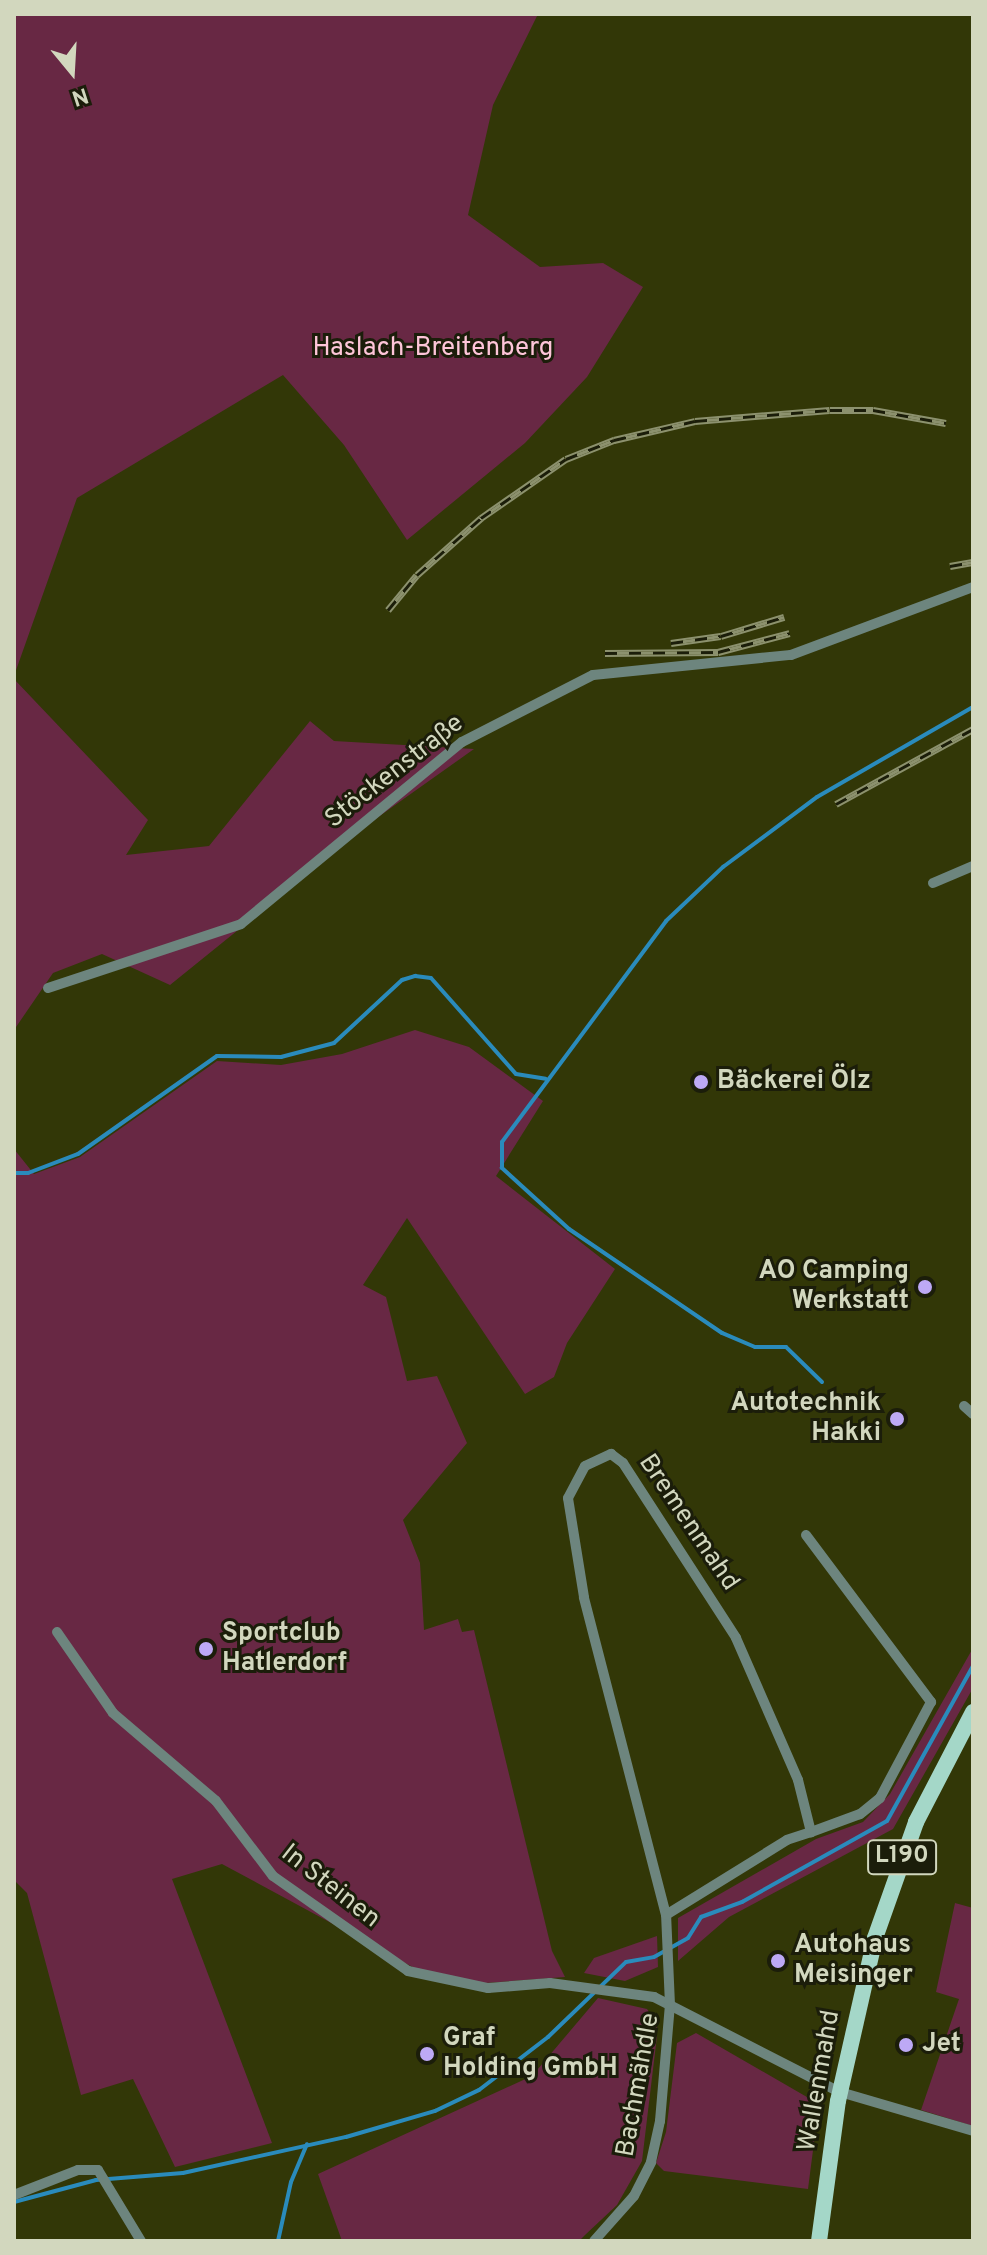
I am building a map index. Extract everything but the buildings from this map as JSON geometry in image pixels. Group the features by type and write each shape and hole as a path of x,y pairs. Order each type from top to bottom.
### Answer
{"main road":[{"name":"Wallenmahd","path":"819,2241 840,2092 889,1892 922,1809 973,1712"}],"street":[{"name":"Stöckenstraße","path":"48,988 241,924 462,742 593,675 791,655 973,587"},
{"path":"933,883 973,866"},
{"path":"964,1406 973,1414"},
{"name":"Bremenmahd","path":"670,2005 666,1915 574,1555 568,1498 574,1479 599,1457 611,1454 623,1463 736,1638 798,1780 811,1832"},
{"path":"666,1915 787,1840 860,1814 880,1798 931,1702 806,1535"},
{"name":"In Steinen","path":"57,1632 113,1713 216,1801 273,1876 408,1971 456,1983 580,1986 611,1990 670,2005"},
{"name":"Bachmähdle","path":"594,2241 634,2196 651,2162 660,2121 670,2005 840,2092 973,2131"},
{"path":"14,2195 78,2170 101,2173 141,2241"}],"green space":[{"name":"Haslach-Breitenberg","path":"14,14 538,14 493,105 468,215 540,267 603,263 643,287 587,377 525,443 407,540 344,445 283,375 77,498 14,676"},
{"path":"14,679 148,820 126,855 209,846 310,721 334,741 474,749 374,820 170,985 102,954 53,973 14,1030"},
{"path":"415,1030 469,1047 543,1101 496,1176 615,1269 567,1343 554,1377 525,1394 407,1218 363,1285 386,1297 407,1381 437,1376 467,1443 403,1520 420,1563 424,1630 458,1619 462,1632 474,1630 552,1951 565,1977 485,1983 420,1971 222,1864 172,1879 272,2143 175,2167 133,2079 81,2095 27,1893 14,1880 14,1149 34,1174 80,1157 217,1061 281,1065 342,1054"},
{"path":"973,1648 973,1688 893,1829 729,1917 678,1961 678,1918 816,1839 863,1822 890,1794"},
{"path":"955,1903 973,1908 973,2126 921,2110 959,1999 936,1992"},
{"path":"657,1936 658,1967 625,1981 584,1973 594,1958"},
{"path":"598,1998 647,2009 657,2023 642,2161 617,2205 579,2241 342,2241 318,2174 532,2076"},
{"path":"696,2033 819,2104 808,2189 664,2171 656,2163 666,2132 677,2043"}],"waterway":[{"path":"822,1382 786,1347 755,1347 722,1333 569,1229 502,1168 502,1142 666,921 723,867 817,797 973,707"},
{"path":"14,1173 28,1173 78,1154 217,1056 281,1057 334,1043 402,980 415,976 431,978 516,1074 546,1079"},
{"path":"14,2202 96,2180 183,2173 346,2137 435,2111 479,2090 548,2037 626,1962 654,1957 688,1938 701,1917 742,1902 887,1821 973,1666"},
{"path":"278,2241 291,2182 307,2144"}],"railway":[{"path":"388,610 417,575 481,518 566,459 614,440 695,421 830,410 873,410 946,423"},
{"path":"950,566 973,562"},
{"path":"671,643 721,636 784,617"},
{"path":"605,653 718,652 790,633"},
{"path":"836,804 973,729"}],"place":[{"name":"Bäckerei Ölz","path":"701,1082"},
{"name":"AO Camping Werkstatt","path":"925,1287"},
{"name":"Autotechnik Hakki","path":"897,1419"},
{"name":"Sportclub Hatlerdorf","path":"206,1649"},
{"name":"Autohaus Meisinger","path":"778,1961"},
{"name":"Jet","path":"906,2045"},
{"name":"Graf Holding GmbH","path":"427,2054"}]}
